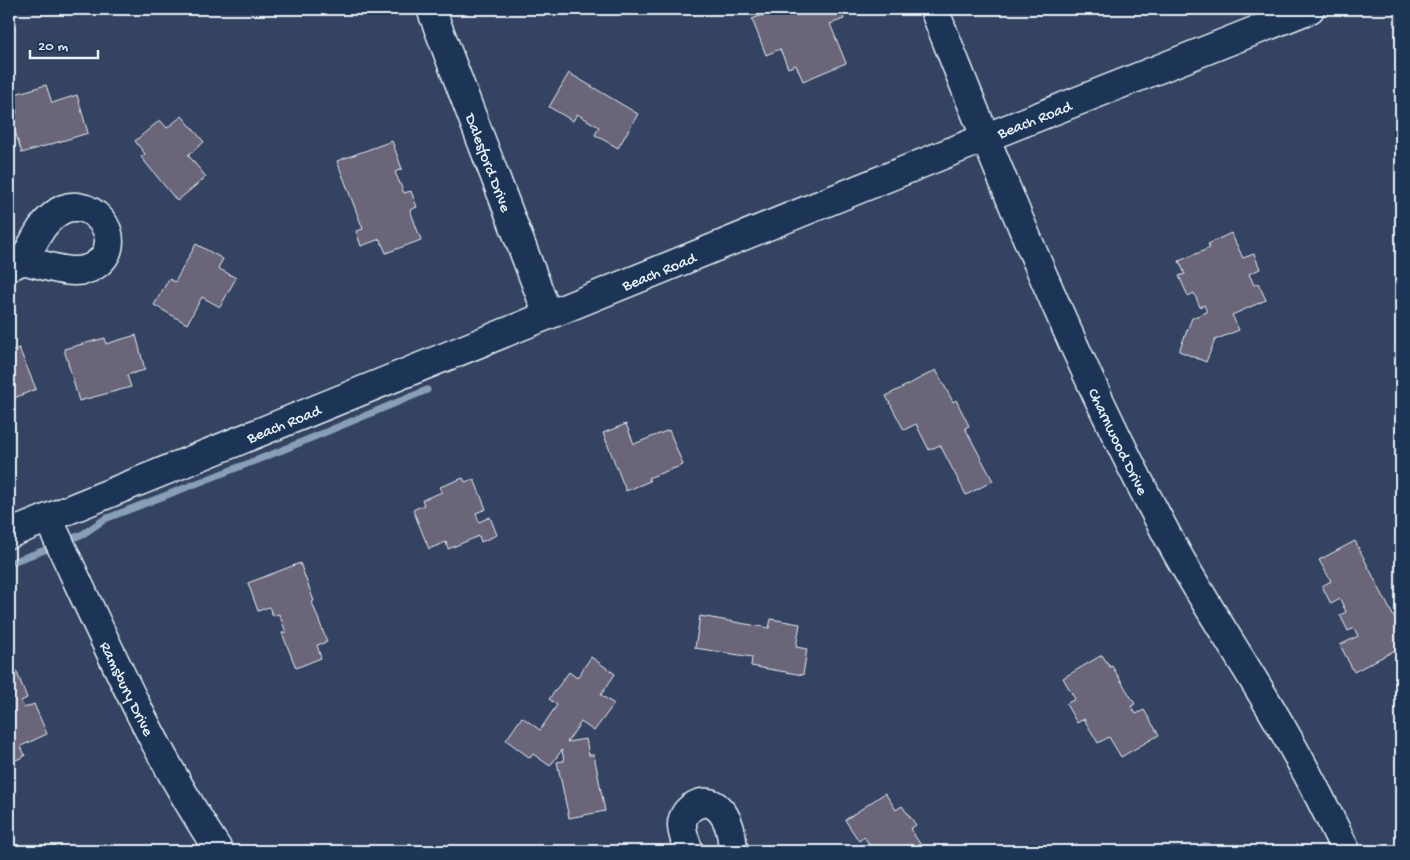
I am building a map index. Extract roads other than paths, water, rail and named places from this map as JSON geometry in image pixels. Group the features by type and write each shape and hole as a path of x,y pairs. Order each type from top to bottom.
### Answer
{"street":[{"name":"Dalesford Drive","path":"431,9 548,315"},
{"name":"Charnwood Drive","path":"934,9 1049,286 1126,453 1167,536 1308,774 1346,851"},
{"name":"Beach Road","path":"9,534 987,136 1310,9"},
{"name":"Ramsbury Drive","path":"48,518 122,675 172,774 192,810 219,851"},
{"path":"689,851 681,824 686,813 694,805 704,802 718,808 726,818 733,851"}],"waterway":[{"path":"66,541 83,534 105,519 280,451 427,390"},
{"path":"9,563 56,546"}]}
